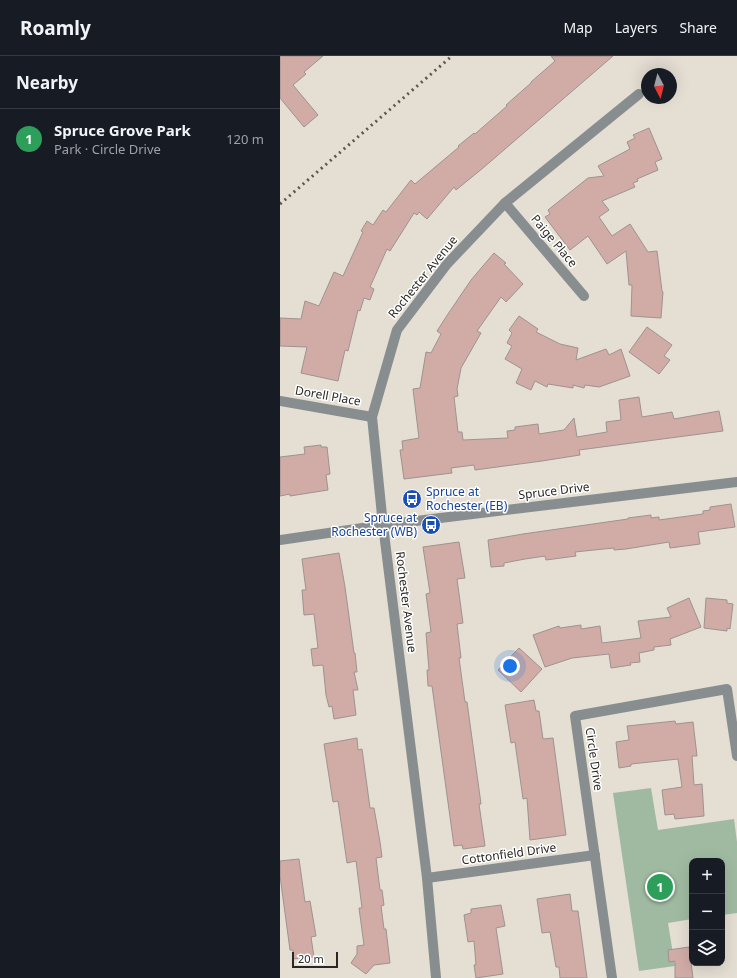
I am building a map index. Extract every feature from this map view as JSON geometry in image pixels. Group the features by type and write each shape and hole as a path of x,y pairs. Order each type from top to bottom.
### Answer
{"street":[{"name":"Rochester Avenue","path":"436,978 427,878 383,525 372,417 397,330 447,264 505,203 639,94"},
{"name":"Paige Place","path":"505,203 584,296"},
{"name":"Dorell Place","path":"280,401 372,417"},
{"name":"Spruce Drive","path":"280,540 383,525 737,482"},
{"name":"Circle Drive","path":"612,978 575,716 727,689 737,756"},
{"name":"Cottonfield Drive","path":"427,878 595,855"}],"green space":[{"path":"651,788 658,830 734,819 737,842 737,913 725,915 725,858 689,858 689,920 668,923 675,966 639,971 613,793"}],"building":[{"path":"280,56 323,56 304,72 306,74 293,85 318,115 304,127 280,98"},
{"path":"551,56 613,56 483,168 456,190 454,187 427,219 419,212 417,215 414,213 390,251 387,249 370,287 374,289 370,300 364,298 360,311 358,310 348,351 345,350 338,381 301,373 307,347 280,346 280,318 301,319 305,301 319,306 334,272 343,276 363,232 361,231 367,221 373,225 383,210 386,212 411,180 415,184 507,106 506,105 555,61"},
{"path":"649,128 662,159 655,162 658,170 637,179 638,181 633,183 635,187 602,201 609,210 599,217 612,236 630,224 648,252 657,251 663,292 661,318 631,316 632,285 629,285 626,251 607,264 588,236 570,250 545,217 550,214 548,210 588,178 604,176 598,166 630,149 627,142 635,138 633,135"},
{"path":"494,253 506,263 504,264 523,284 506,302 501,297 477,331 481,333 461,368 457,389 458,396 454,397 458,432 462,432 463,440 508,438 507,431 515,430 515,427 538,424 539,434 564,430 574,418 577,437 607,432 606,422 621,420 619,400 639,397 642,417 672,412 674,419 719,411 723,431 579,450 580,455 542,461 475,470 474,465 451,468 452,473 404,479 400,450 403,450 402,441 419,438 413,389 420,388 426,352 431,353 441,334 437,331 471,280"},
{"path":"519,316 538,329 536,332 560,344 578,348 576,360 606,349 609,355 621,349 630,376 599,387 585,385 584,388 573,385 573,388 548,384 547,387 535,381 531,390 516,383 522,369 505,359 512,346 507,343 512,333 509,330"},
{"path":"647,327 672,345 664,356 670,360 659,374 629,352"},
{"path":"321,445 321,447 327,447 330,474 326,475 328,490 290,496 290,494 280,496 280,457 305,454 304,447"},
{"path":"731,504 735,527 698,532 700,544 670,548 669,542 626,549 614,550 614,548 575,552 576,556 546,560 545,556 504,563 504,566 491,567 488,540 651,515 651,518 659,517 659,520 703,514 703,511 710,510 710,507"},
{"path":"459,542 465,578 457,579 463,623 457,624 461,658 459,658 465,702 467,702 481,804 479,804 485,846 463,849 462,845 454,846 432,686 428,686 427,670 429,670 426,633 431,632 426,594 430,593 423,547"},
{"path":"339,553 355,653 357,672 354,672 358,690 353,690 356,715 334,719 332,706 329,707 326,695 323,665 313,666 311,649 318,648 314,614 304,615 302,590 306,590 302,559"},
{"path":"689,598 701,627 670,639 671,645 654,647 654,650 639,653 640,662 630,663 631,665 611,668 609,654 572,658 545,667 533,635 559,626 560,628 581,625 581,629 600,626 602,643 641,638 638,621 671,617 667,608"},
{"path":"706,598 727,600 727,603 733,604 730,629 727,628 727,631 704,628"},
{"path":"519,648 542,669 521,692 498,670"},
{"path":"534,700 536,711 539,711 543,739 553,738 566,835 530,840 527,798 523,799 515,742 511,743 505,705"},
{"path":"675,721 676,724 693,722 697,756 692,756 694,785 702,784 704,816 675,819 674,814 665,815 662,790 682,787 678,759 631,764 631,766 619,768 616,742 629,740 627,726"},
{"path":"357,738 358,750 362,749 370,808 374,808 380,842 382,857 376,858 380,890 382,890 384,905 381,906 384,929 386,929 390,963 374,965 366,974 351,963 357,954 357,946 364,945 359,908 362,908 356,861 347,863 338,801 333,802 324,744"},
{"path":"299,859 305,902 310,901 316,936 311,937 314,957 293,959 293,950 290,950 280,876 280,861"},
{"path":"570,894 572,911 578,911 587,978 560,978 559,967 556,967 550,932 542,933 537,899"},
{"path":"501,905 505,926 496,928 503,974 476,978 474,965 476,965 474,941 468,942 464,915 471,913 471,909"},
{"path":"689,947 689,966 691,966 693,978 675,978 675,961 669,962 668,950"}],"railway":[{"path":"280,204 452,56"}],"place":[{"name":"Spruce at Rochester (EB)","path":"412,499"},
{"name":"Spruce at Rochester (WB)","path":"431,525"},
{"name":"Spruce Grove Park","path":"660,887"}]}
